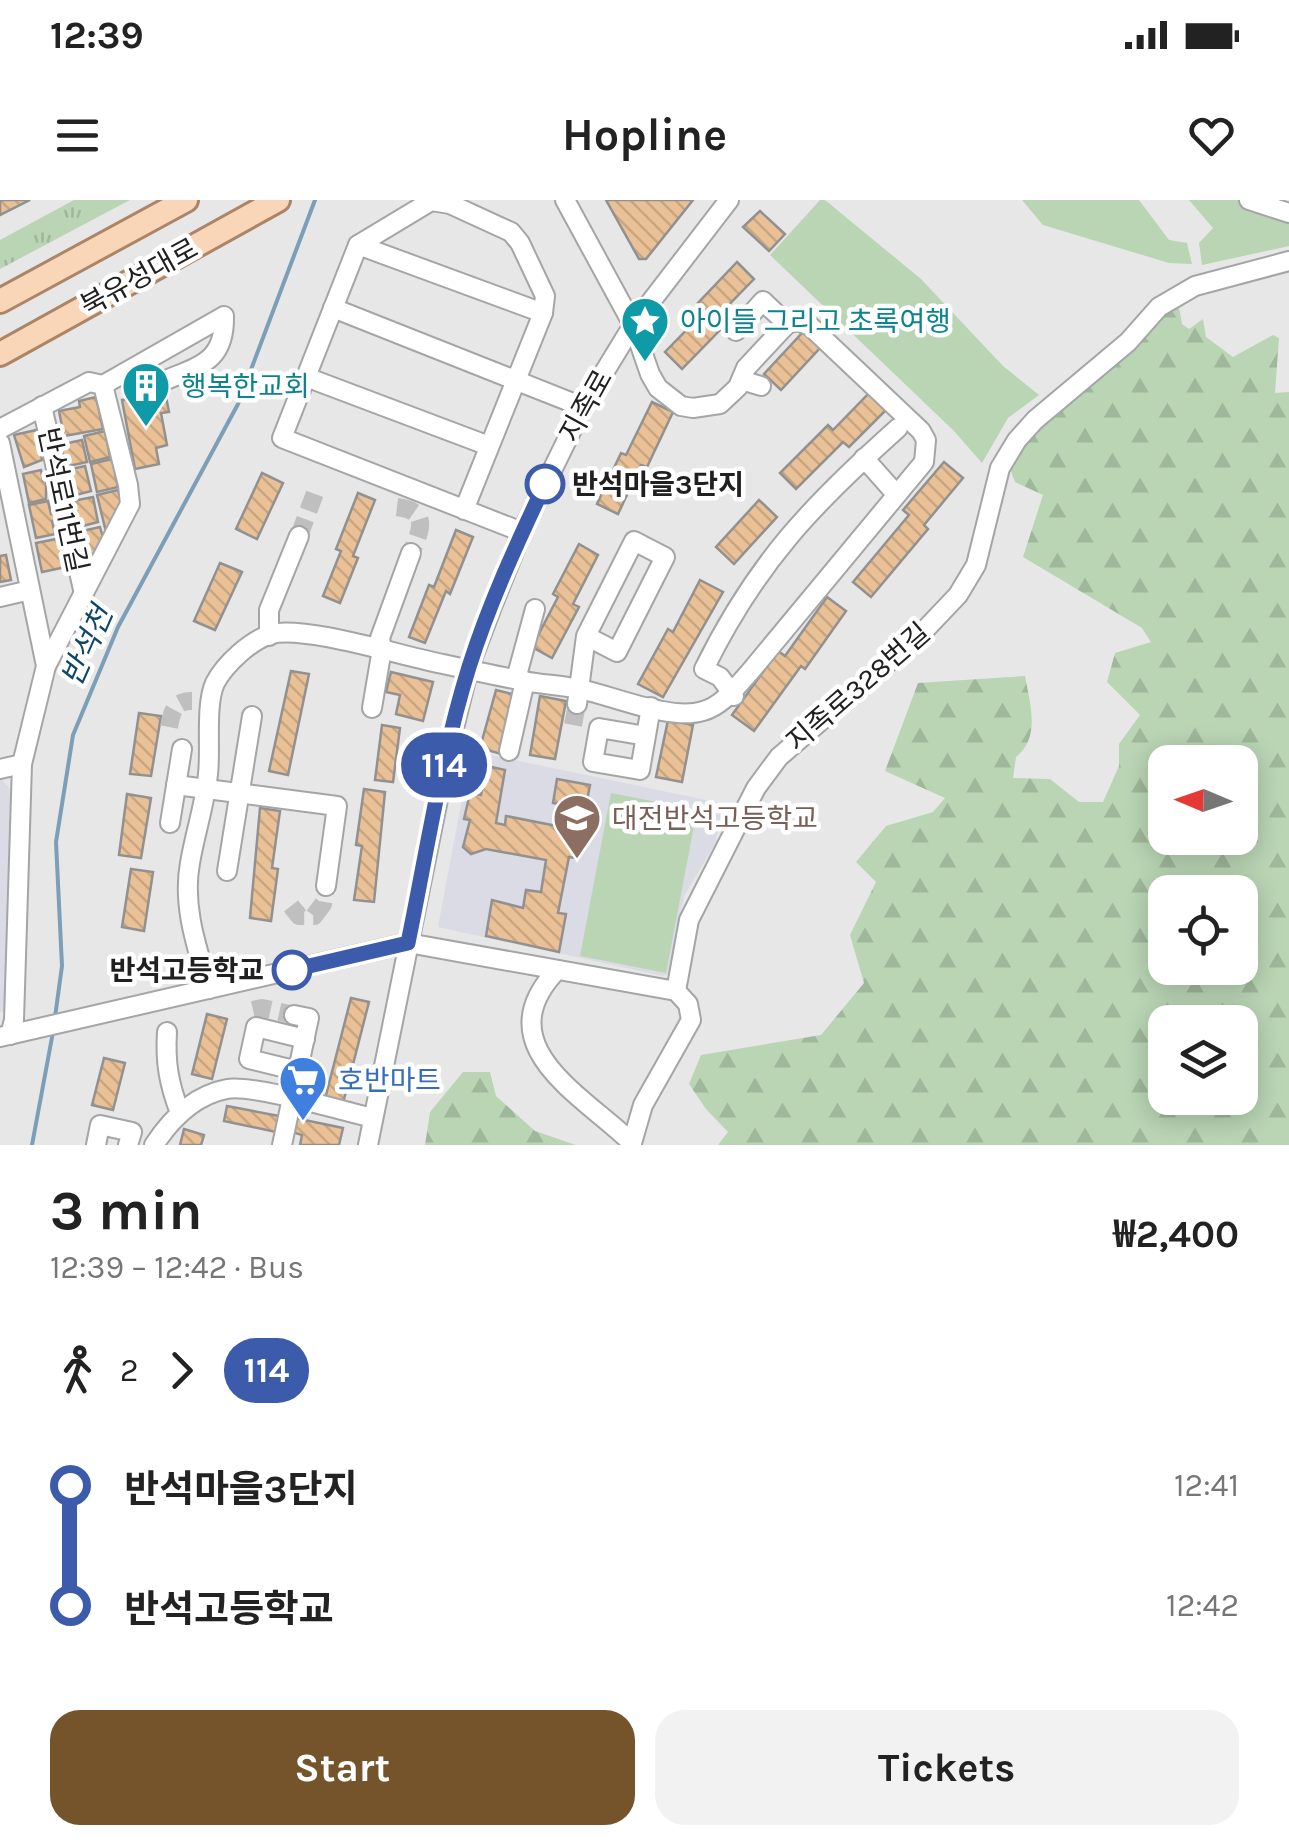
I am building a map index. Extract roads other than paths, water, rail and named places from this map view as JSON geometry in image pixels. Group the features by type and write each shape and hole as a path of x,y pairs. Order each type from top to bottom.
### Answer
{"main road":[{"name":"북유성대로","path":"0,301 186,200"},
{"name":"북유성대로","path":"0,354 277,200"}],"street":[{"path":"209,989 193,934 188,898 189,866 206,789 201,701 230,664 257,641 268,636 297,634 469,667 578,696 686,714 704,711 733,694 924,462 926,440 922,432 810,326 798,322 787,324 746,368 742,380 720,404 681,406 658,388 650,374 633,325 565,200"},
{"name":"지족로","path":"368,1145 446,760 469,667 522,532 583,407 633,325 730,200"},
{"path":"1249,200 1289,213"},
{"path":"464,510 543,314 545,296 511,232 450,204 431,201 358,245 282,438 464,510 522,532"},
{"path":"358,245 543,314"},
{"name":"지족로328번길","path":"556,970 530,1012 529,1026 541,1054 554,1074 632,1143 643,1105 691,1020 688,1004 676,991 689,920 756,788 779,757 920,635 958,595 976,565 1000,468 1035,420 1128,342 1158,308 1195,286 1289,261"},
{"path":"736,331 764,301 787,324"},
{"path":"333,308 583,407"},
{"path":"103,385 224,316 224,335 210,362 166,380"},
{"path":"306,378 490,446"},
{"path":"742,380 761,386"},
{"name":"반석로11번길","path":"0,429 88,382 103,385 130,504 46,666 22,764 14,1020 5,1036"},
{"name":"반석로11번길","path":"42,406 84,594"},
{"path":"733,694 720,677 704,669 751,585 797,523 898,428"},
{"name":"반석로11번길","path":"0,443 46,666"},
{"path":"864,458 896,494"},
{"path":"268,636 270,610 299,536"},
{"path":"578,696 586,636 634,541 665,556 617,652 586,636"},
{"path":"372,708 382,648 380,638 411,552"},
{"path":"0,596 30,590"},
{"path":"509,751 535,609"},
{"path":"646,736 651,708"},
{"path":"227,871 252,716"},
{"path":"170,823 182,749"},
{"path":"0,768 22,764"},
{"path":"176,785 336,806 326,886"},
{"path":"5,1036 408,943 676,991"},
{"path":"282,1145 309,1018 294,1015"},
{"path":"298,1070 249,1058 256,1027 305,1039"},
{"path":"166,1032 165,1062 180,1113"},
{"path":"154,1145 189,1106 229,1088 373,1118"},
{"path":"96,1145 100,1125 132,1132 128,1145"}],"waterway":[{"name":"반석천","path":"55,1017 62,966 56,842 73,735 118,627 238,404 315,200"},
{"name":"반석천","path":"32,1145 53,1032"}],"tunnel":[{"path":"299,536 315,493"},
{"path":"397,507 419,517 420,529 411,553"},
{"path":"169,727 175,708 192,701"},
{"path":"573,725 577,704"},
{"path":"291,906 299,916 314,916 323,904 326,886"},
{"path":"253,1010 262,1008 294,1015"}],"place":[{"name":"아이들 그리고 초록여행","path":"645,364"},
{"name":"행복한교회","path":"146,428"},
{"name":"반석마을3단지","path":"545,484"},
{"name":"대전반석고등학교","path":"577,860"},
{"name":"반석고등학교","path":"292,970"},
{"name":"호반마트","path":"303,1122"}]}
